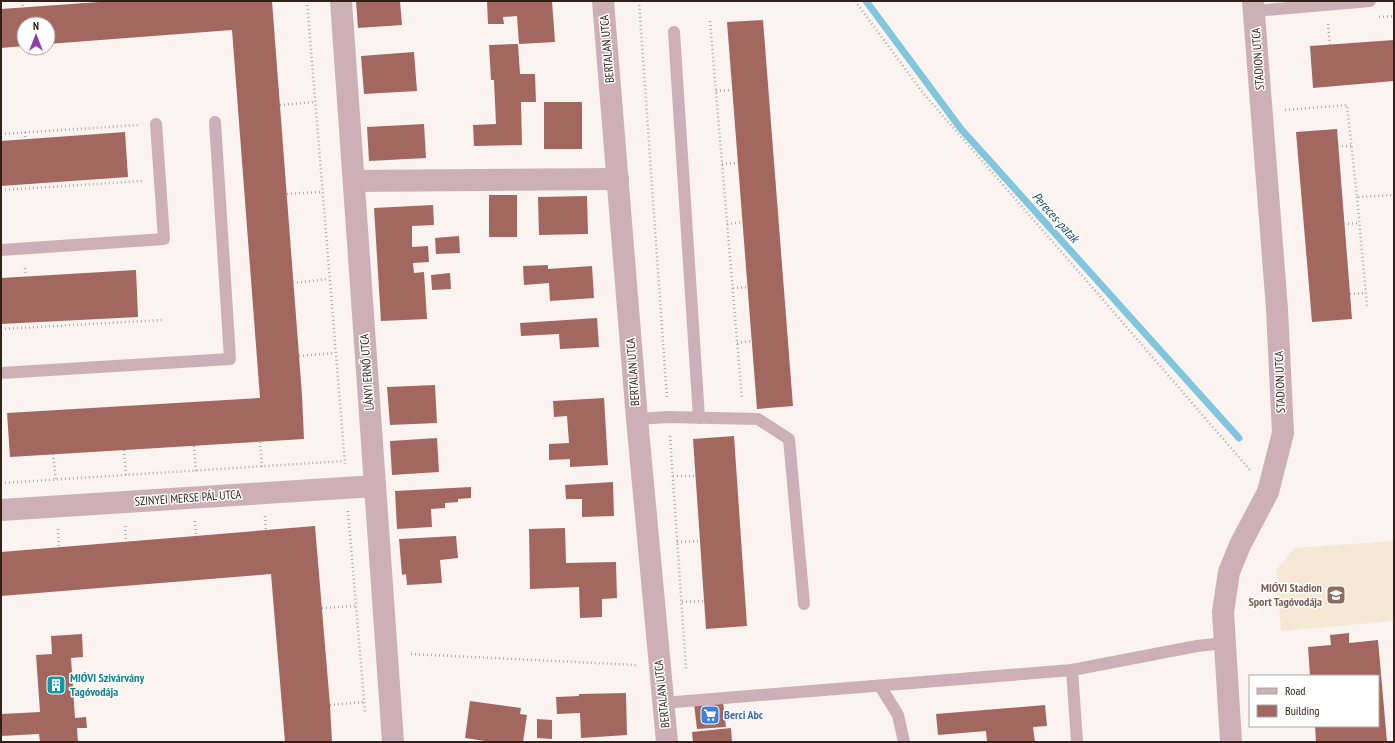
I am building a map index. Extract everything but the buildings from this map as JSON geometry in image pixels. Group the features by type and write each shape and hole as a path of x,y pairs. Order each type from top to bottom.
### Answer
{"street":[{"name":"LÁNYI ERNŐ UTCA","path":"341,1 393,742"},
{"name":"BERTALAN UTCA","path":"603,1 637,419 667,742"},
{"name":"STADION UTCA","path":"1231,742 1223,612 1229,572 1240,546 1268,492 1283,433 1277,309 1254,6"},
{"path":"354,181 618,179"},
{"name":"SZINYEI MERSE PÁL UTCA","path":"1,510 375,486"}],"lane":[{"name":"STADION UTCA","path":"1254,6 1370,1"},
{"path":"674,32 699,418"},
{"path":"1,373 230,359 215,122"},
{"path":"1,250 164,239 156,124"},
{"path":"637,419 668,417 758,419 790,439 804,604"},
{"path":"663,703 1072,670 1197,646 1225,643"},
{"path":"1072,670 1077,742"},
{"path":"880,686 898,715 904,742"}],"path":[{"path":"22,1 23,8"},
{"path":"307,1 365,715"},
{"path":"639,1 688,701"},
{"path":"855,1 923,93 1268,492"},
{"path":"710,21 743,419"},
{"path":"1328,22 1330,45"},
{"path":"716,91 732,90"},
{"path":"280,105 315,102"},
{"path":"1280,110 1347,104 1367,306"},
{"path":"1,134 156,124"},
{"path":"25,132 25,139"},
{"path":"1338,146 1351,146"},
{"path":"722,164 738,163"},
{"path":"1,190 160,180"},
{"path":"287,194 322,192"},
{"path":"1357,197 1394,195"},
{"path":"727,224 742,222"},
{"path":"1344,224 1359,223"},
{"path":"25,268 26,276"},
{"path":"293,283 329,279"},
{"path":"732,288 748,287"},
{"path":"1350,294 1365,293"},
{"path":"84,320 84,325"},
{"path":"1,329 162,320"},
{"path":"737,343 752,341"},
{"path":"299,356 336,353"},
{"path":"260,442 262,467"},
{"path":"194,446 196,471"},
{"path":"124,450 126,476"},
{"path":"53,454 56,480"},
{"path":"1,483 344,461"},
{"path":"672,476 696,476"},
{"path":"125,522 126,542"},
{"path":"57,528 59,548"},
{"path":"677,542 700,541"},
{"path":"682,602 704,601"},
{"path":"322,608 356,606"},
{"path":"404,653 659,666"},
{"path":"330,705 364,702"}],"shaded area":[{"name":"MIÓVI Stadion Sport Tagóvodája","path":"1394,541 1394,632 1393,621 1281,631 1276,570 1295,548"}],"waterway":[{"name":"Pereces-patak","path":"866,1 961,129 1239,438"}],"place":[{"name":"MIÓVI Stadion Sport Tagóvodája","path":"1336,595"},
{"name":"MIÓVI Szivárvány Tagóvodája","path":"56,685"},
{"name":"Berci Abc","path":"710,715"}]}
